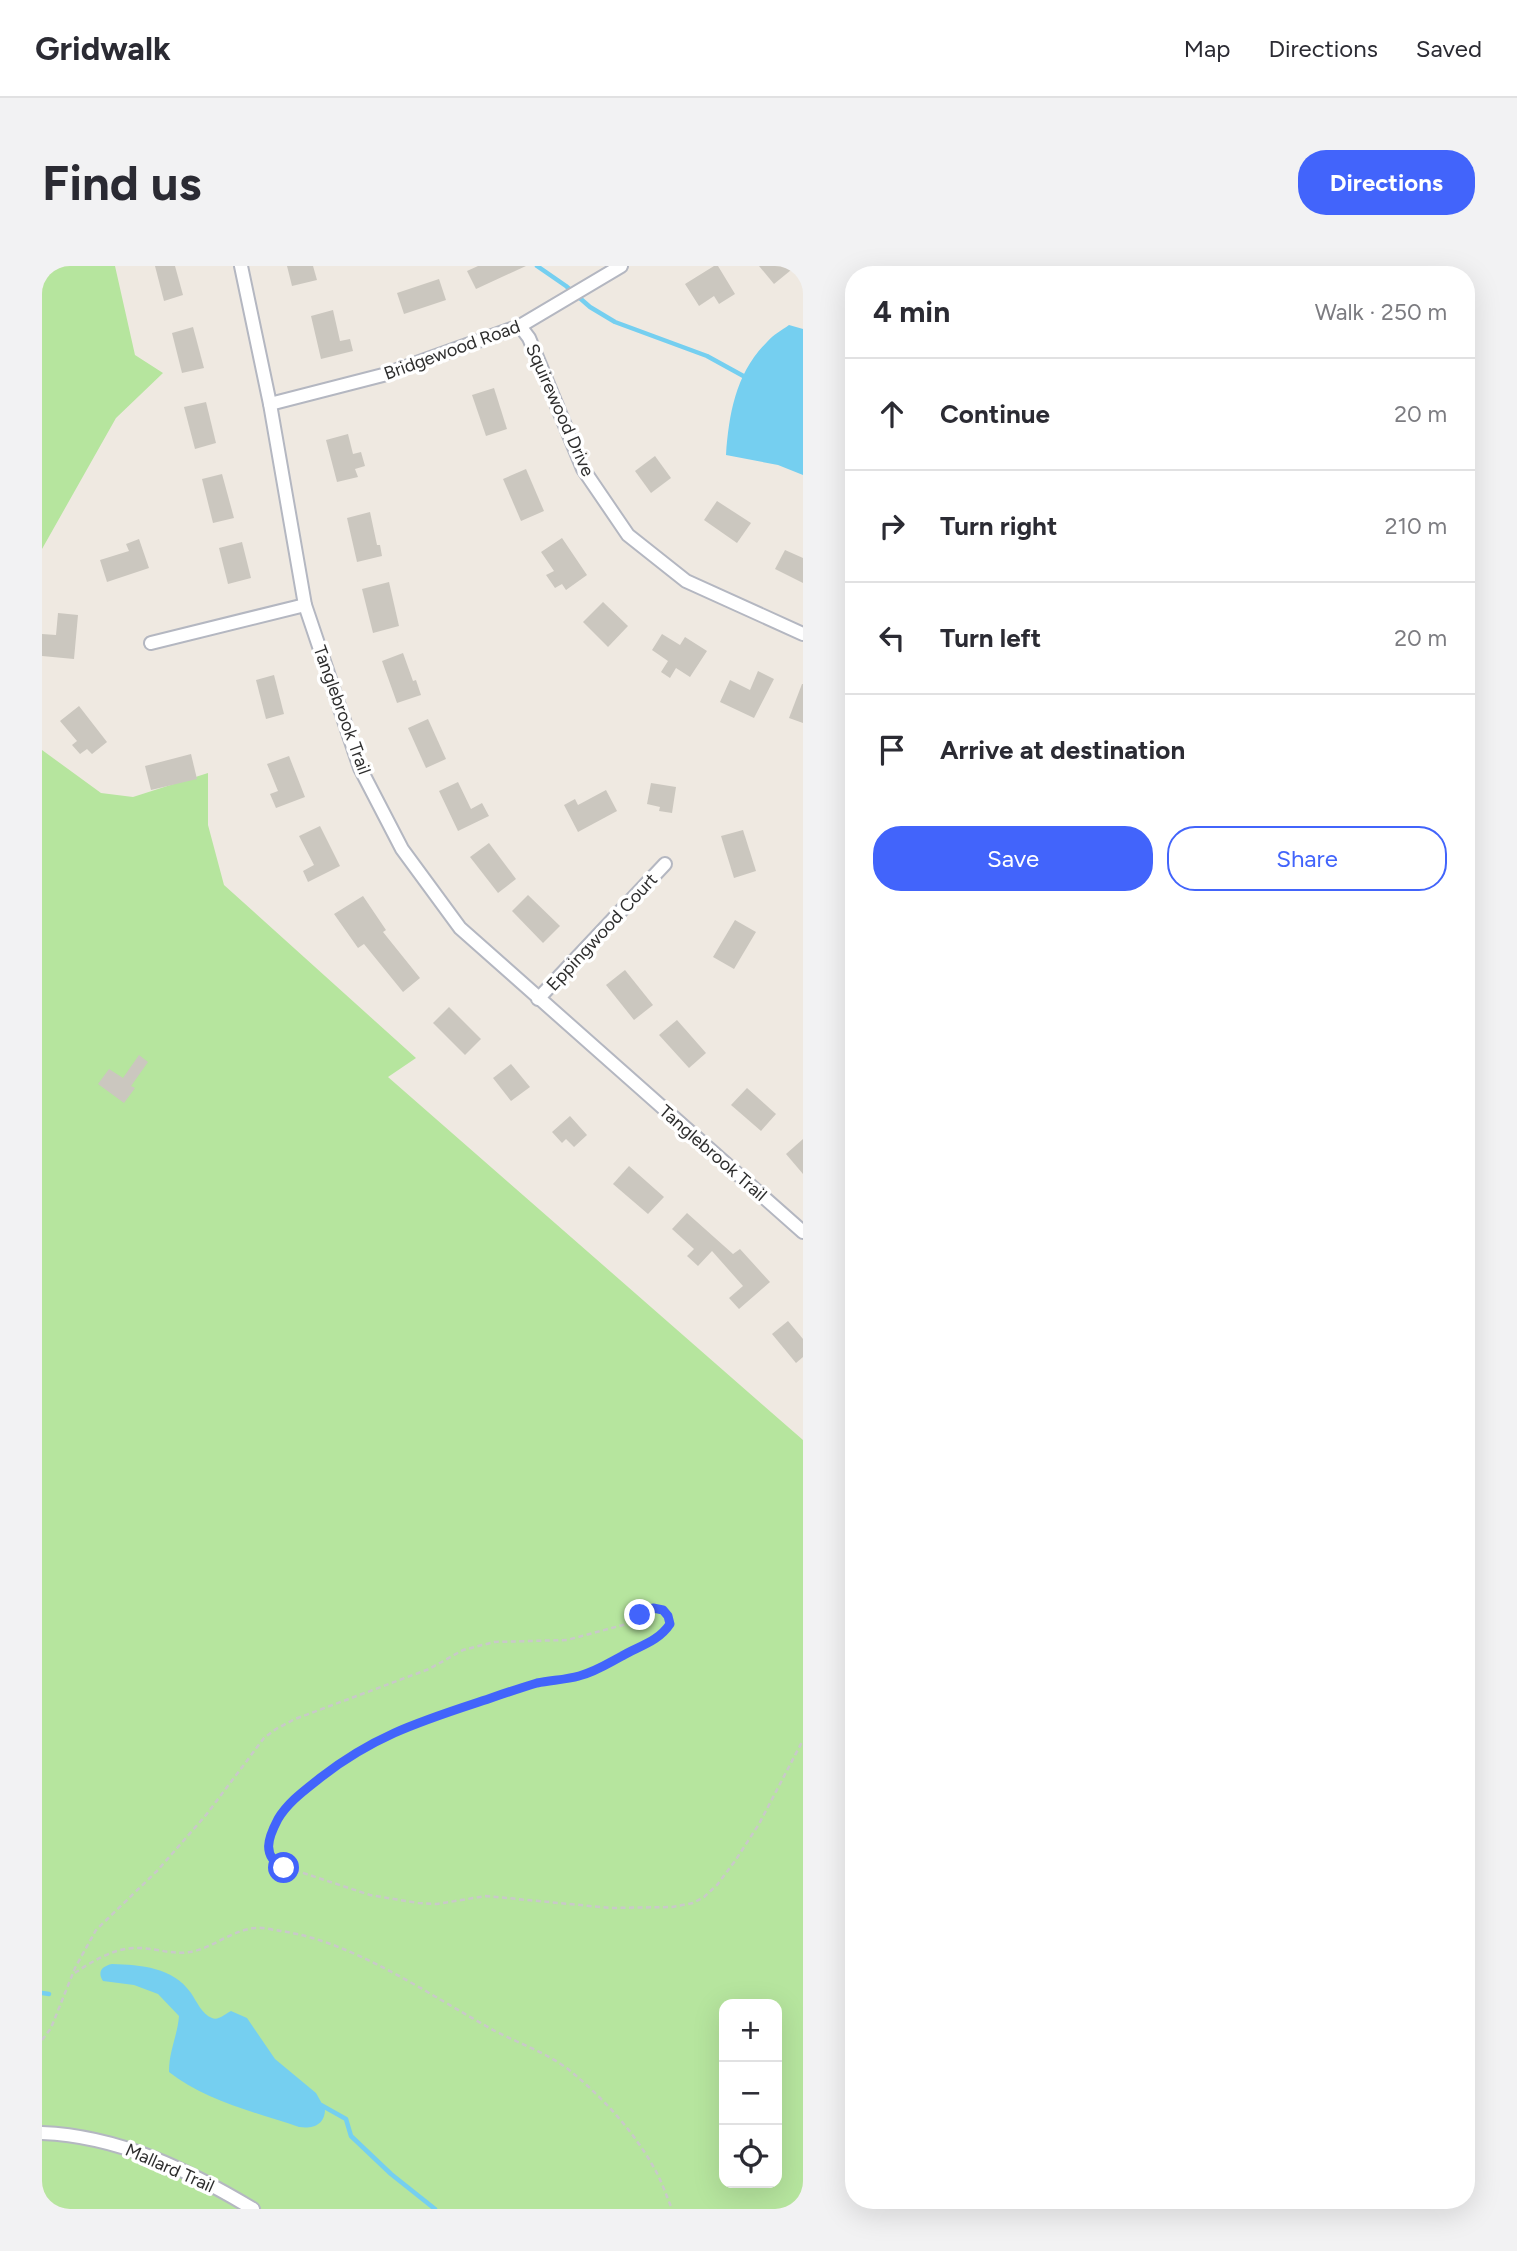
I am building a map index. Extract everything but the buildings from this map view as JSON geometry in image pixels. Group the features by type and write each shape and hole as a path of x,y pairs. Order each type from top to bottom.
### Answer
{"street":[{"name":"Tanglebrook Trail","path":"241,266 270,404 305,606 360,768 402,849 460,928 803,1232"},
{"name":"Bridgewood Road","path":"270,404 383,375 520,326 621,266"},
{"name":"Squirewood Drive","path":"520,326 529,338 583,469 628,535 686,581 803,634"},
{"path":"151,643 305,606"},
{"name":"Eppingwood Court","path":"538,999 665,864"},
{"name":"Mallard Trail","path":"42,2133 86,2137 143,2153 253,2209"}],"path":[{"path":"42,2040 56,2018 73,1975 96,1930 157,1871 206,1815 264,1738 295,1719 429,1669 463,1650 494,1642 567,1640 623,1625 653,1608 663,1610 670,1624 656,1639 622,1655 598,1671 540,1683 426,1718 392,1732 357,1752 301,1793 281,1815 268,1845 276,1864 370,1895 418,1903 437,1904 486,1896 611,1908 672,1907 693,1903 705,1897 717,1885 735,1861 759,1824 803,1740"},
{"path":"73,1975 90,1963 135,1948 174,1953 192,1952 255,1928 297,1934 333,1944 566,2067 615,2114 638,2142 654,2168 672,2209"}],"green space":[{"path":"42,266 115,266 135,355 163,373 116,418 42,549"},
{"path":"42,750 101,793 133,797 208,773 208,825 224,885 416,1058 388,1077 803,1440 803,2209 42,2209"}],"water":[{"path":"789,325 803,329 803,475 778,465 726,455 732,409 741,380 756,354 772,337"},
{"path":"112,1964 134,1965 166,1973 184,1984 203,2011 214,2019 231,2011 247,2018 275,2059 316,2093 325,2109 323,2119 317,2125 299,2127 214,2098 169,2072 179,2016 158,1994 134,1985 103,1981 100,1975 102,1970"}],"waterway":[{"path":"537,266 590,307 615,322 707,356 747,378"},
{"path":"42,1993 49,1994"},
{"path":"321,2105 346,2119 351,2136 391,2174 435,2209"}],"route":[{"path":"284,1868 276,1864 270,1854 268,1845 271,1833 281,1815 301,1793 324,1775 392,1732 426,1718 540,1683 598,1671 622,1655 656,1639 670,1624 663,1610 653,1608 640,1615"}]}
